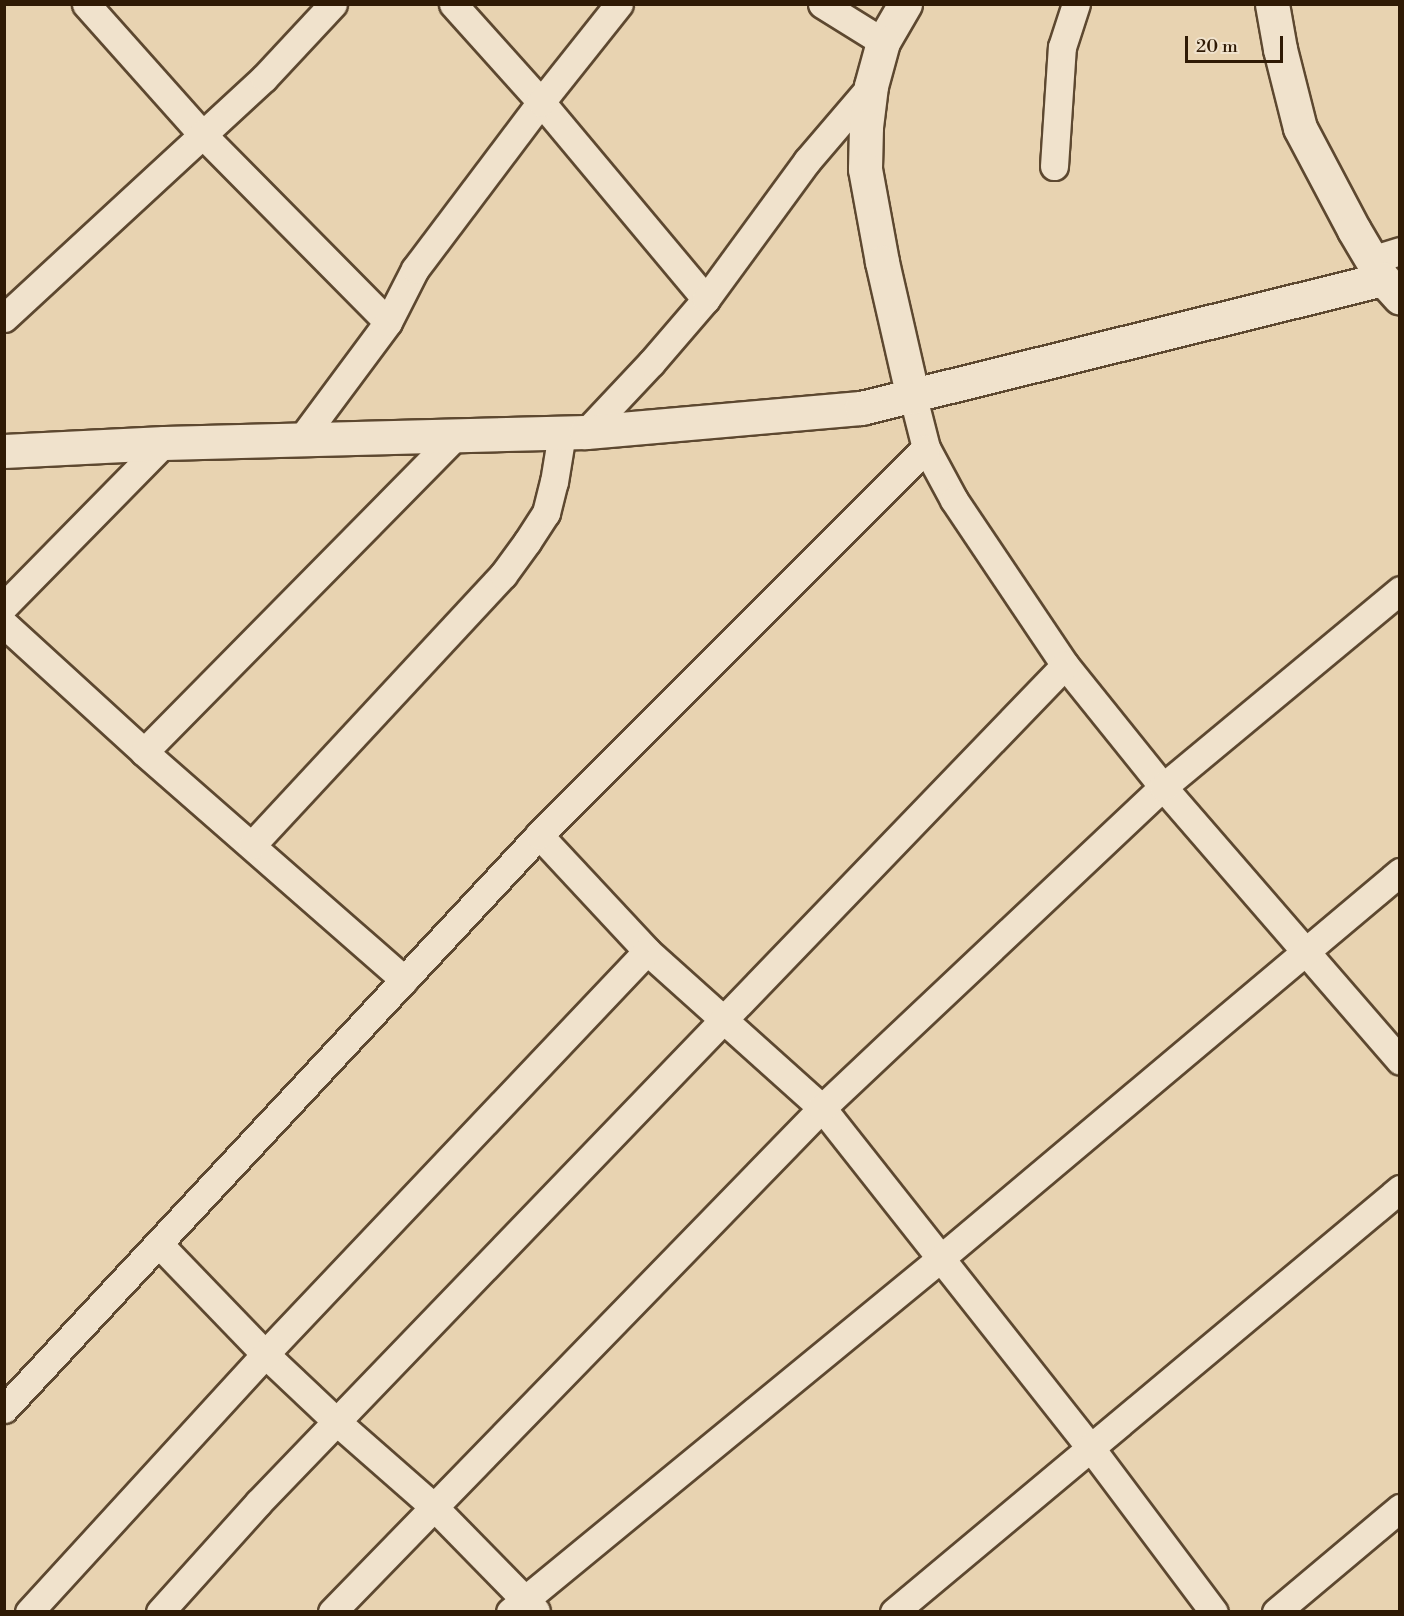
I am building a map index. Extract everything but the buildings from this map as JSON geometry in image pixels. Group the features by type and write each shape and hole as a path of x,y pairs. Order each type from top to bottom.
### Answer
{"street":[{"path":"86,4 202,134 388,322"},
{"path":"4,318 264,78 333,4"},
{"path":"453,4 541,102 616,195 706,299"},
{"path":"299,442 388,322 415,269 541,102 619,4"},
{"path":"822,4 883,42"},
{"path":"905,4 883,42 872,86 866,127 865,169 882,262 926,448 954,500 1065,665 1163,787 1400,1061"},
{"path":"1054,166 1062,48 1076,4"},
{"path":"4,451 164,443 299,442 574,433 861,408 913,397 1388,272 1300,128 1280,49 1272,4"},
{"path":"252,845 515,559 546,513 574,433 651,363 706,299 807,162 872,86"},
{"path":"144,752 455,436"},
{"path":"4,606 164,443"},
{"path":"4,1409 539,835 926,448"},
{"path":"332,1611 435,1508 822,1108 1163,787 1400,590"},
{"path":"4,624 144,752 404,980"},
{"path":"160,1611 337,1422 1065,665"},
{"path":"539,835 647,951 822,1108 1090,1447 1214,1611"},
{"path":"159,1244 265,1354 337,1422 435,1508 524,1607 1400,872"},
{"path":"28,1611 265,1354 647,951"},
{"path":"894,1611 1400,1188"},
{"path":"1276,1611 1400,1509"}]}
